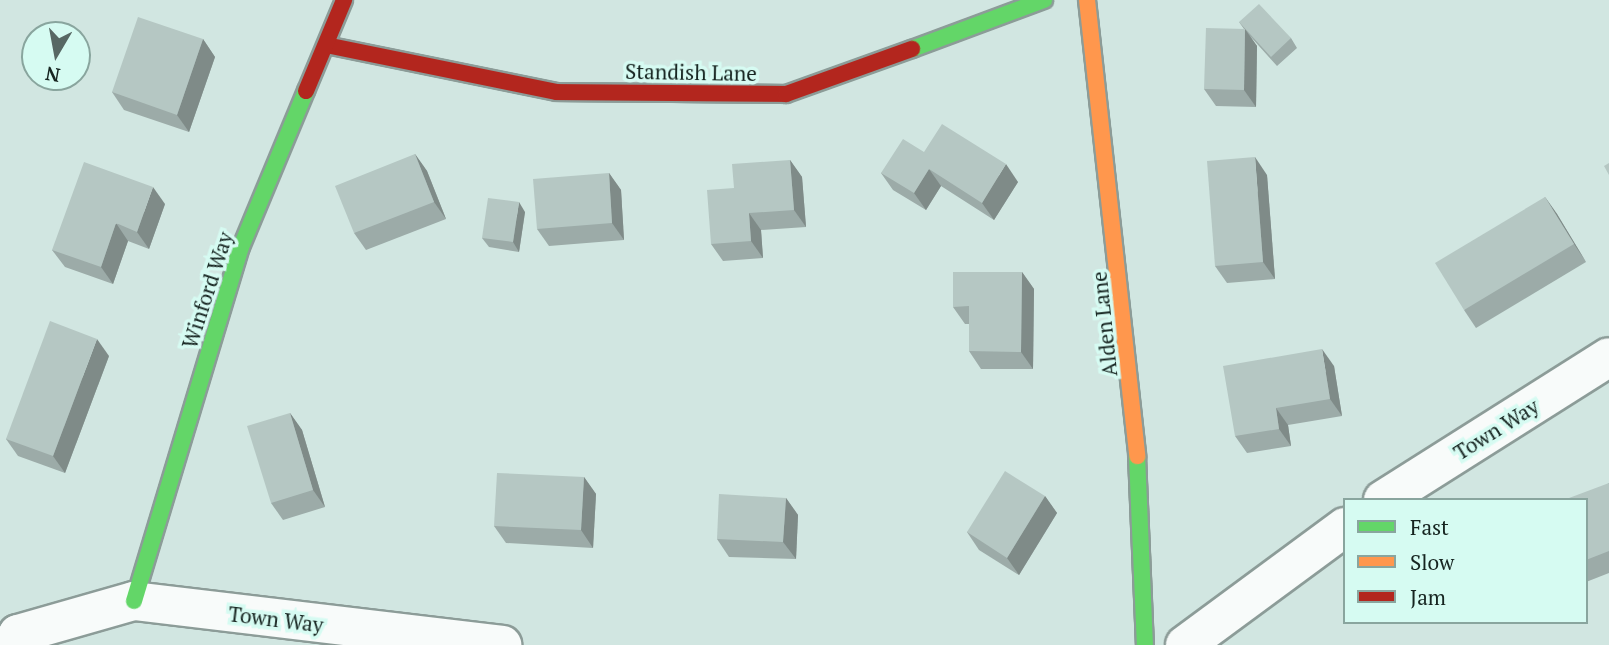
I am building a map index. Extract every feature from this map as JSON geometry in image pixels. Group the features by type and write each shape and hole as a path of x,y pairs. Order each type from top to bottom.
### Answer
{"street":[{"name":"Winford Way","path":"134,601 241,247 344,0"},
{"name":"Standish Lane","path":"326,45 557,92 786,94 993,21 1044,0"},
{"name":"Alden Lane","path":"1087,0 1136,422 1145,645"},
{"name":"Town Way","path":"1386,498 1609,357"},
{"path":"1185,645 1343,528"},
{"path":"11,645 18,634 134,601"},
{"name":"Town Way","path":"134,601 502,645"}],"building":[{"path":"1259,4 1291,38 1271,57 1239,22"},
{"path":"138,17 203,39 177,115 112,92"},
{"path":"1206,28 1245,29 1244,90 1204,89"},
{"path":"942,124 1006,164 982,203 929,169 914,193 881,173 903,139 924,152"},
{"path":"415,154 434,202 354,233 335,186"},
{"path":"1255,157 1263,262 1215,266 1207,161"},
{"path":"790,160 794,210 749,213 751,241 711,244 707,190 734,188 732,164"},
{"path":"84,162 153,187 137,232 116,223 101,267 52,250"},
{"path":"609,173 612,223 537,229 533,179"},
{"path":"1545,197 1574,244 1464,310 1435,263"},
{"path":"488,198 519,202 513,242 482,238"},
{"path":"953,272 1022,272 1021,352 969,351 969,306 953,307"},
{"path":"50,321 97,339 53,456 6,439"},
{"path":"1322,349 1330,399 1276,408 1279,429 1235,436 1223,366"},
{"path":"290,413 313,490 271,503 247,426"},
{"path":"1005,471 1045,496 1007,558 967,532"},
{"path":"497,473 584,477 581,530 494,526"},
{"path":"1609,483 1609,551 1588,559 1588,498 1569,498"},
{"path":"719,494 786,498 783,542 717,539"}],"traffic: fast":[{"path":"912,49 1044,0"},
{"path":"134,601 241,247 306,91"},
{"path":"1137,456 1145,645"}],"traffic: slow":[{"path":"1087,0 1137,456"}],"traffic: jam":[{"path":"306,91 344,0"},
{"path":"326,45 557,92 786,94 912,49"}]}
